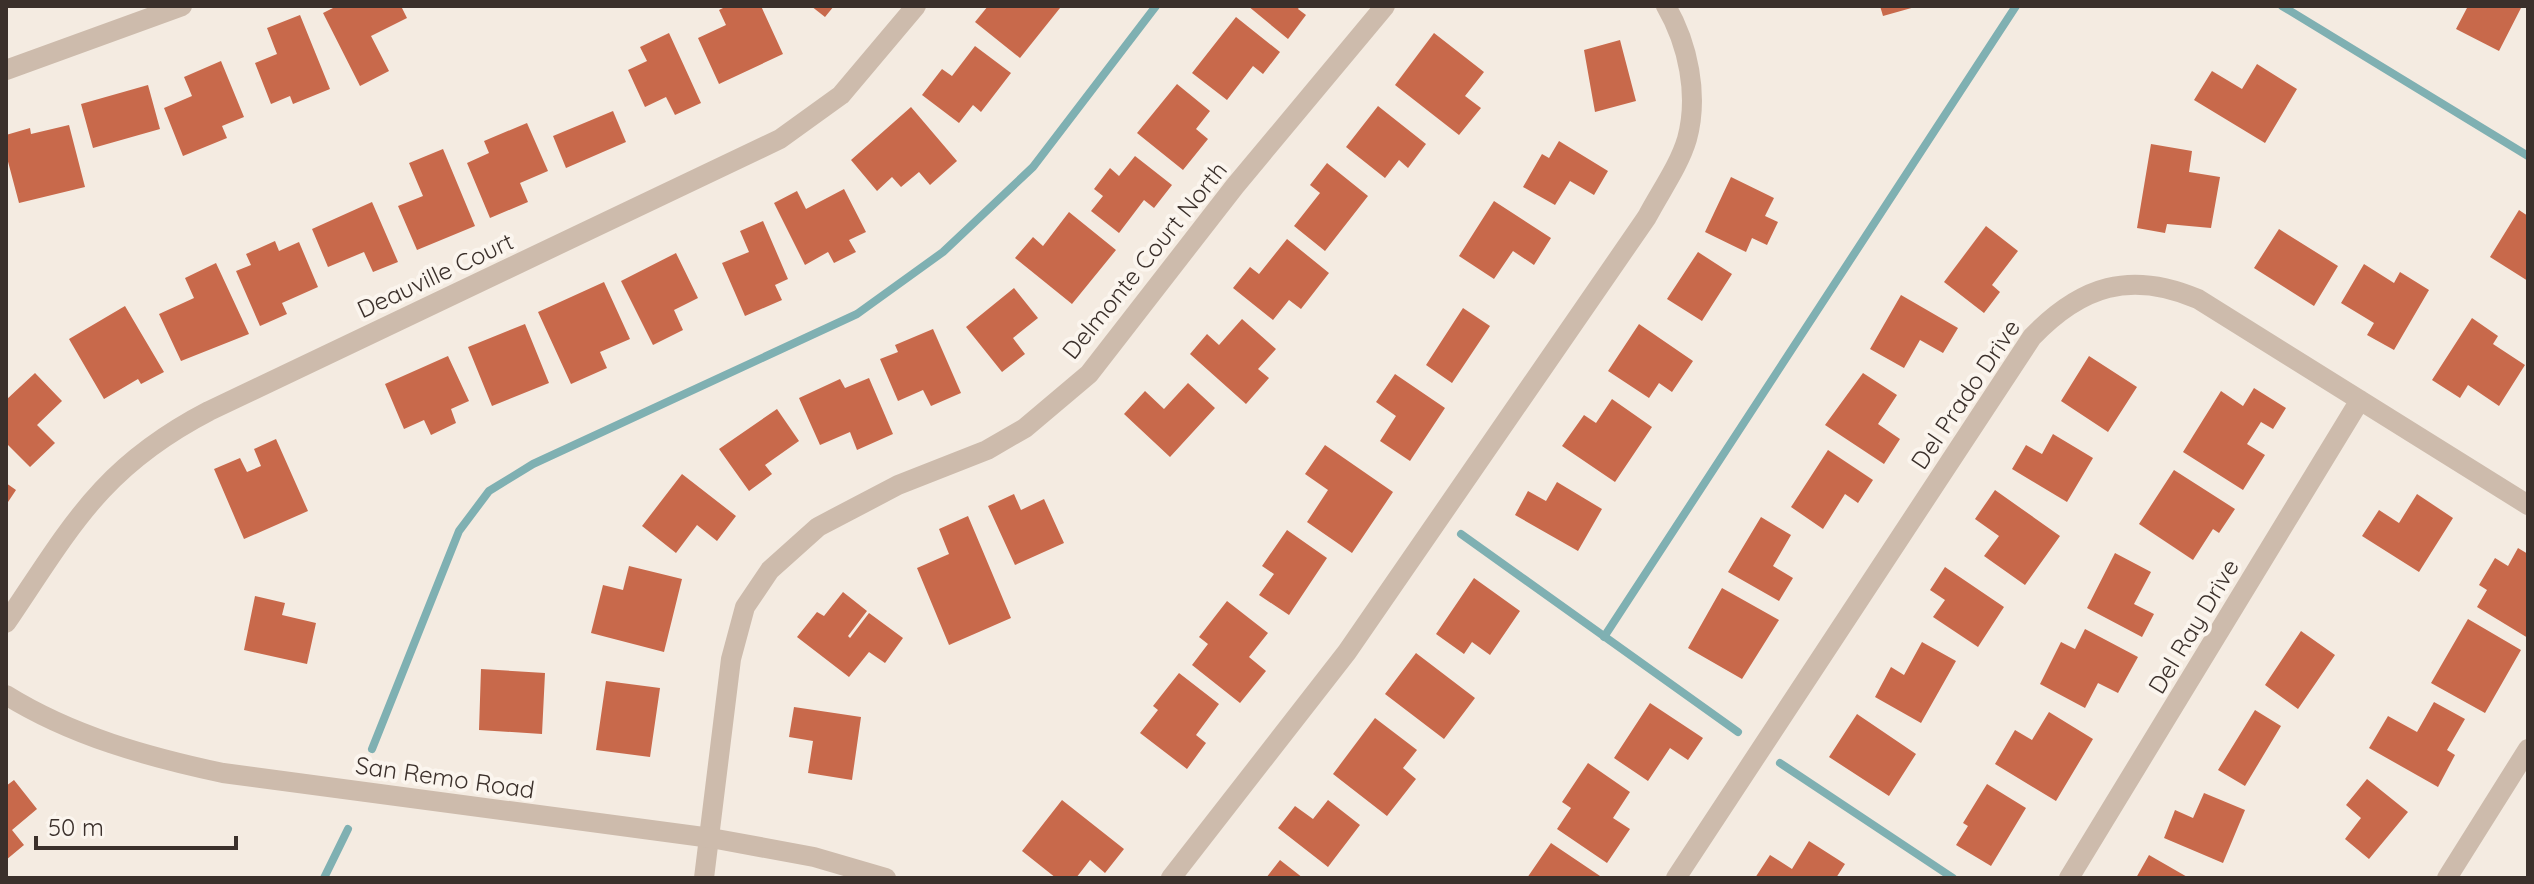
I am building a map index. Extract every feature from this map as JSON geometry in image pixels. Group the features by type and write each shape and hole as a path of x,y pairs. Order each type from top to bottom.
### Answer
{"street":[{"path":"6,70 182,6"},
{"name":"Deauville Court","path":"6,623 93,497 153,443 209,411 780,139 841,95 916,6"},
{"name":"Delmonte Court North","path":"704,878 731,659 745,607 770,570 818,527 898,485 987,450 1025,428 1089,374 1235,186 1385,6"},
{"path":"1171,878 1347,652 1647,217 1679,158 1690,117 1689,69 1684,43 1666,6"},
{"name":"Del Prado Drive","path":"1676,878 2032,337 2055,313 2078,298 2103,288 2130,284 2180,291 2198,299 2528,505"},
{"name":"Del Ray Drive","path":"2069,878 2360,400"},
{"name":"San Remo Road","path":"6,695 83,732 149,758 223,773 711,838 814,857 886,878"},
{"path":"2447,878 2528,749"}],"building":[{"path":"337,6 401,6 407,18 371,36 389,71 360,86 323,13"},
{"path":"727,6 761,6 783,54 719,84 698,38 726,25 719,10"},
{"path":"811,6 834,6 825,17"},
{"path":"988,6 1060,8 1020,58 975,22"},
{"path":"1248,6 1300,6 1298,9 1306,15 1288,39"},
{"path":"1880,6 1914,6 1915,7 1883,16"},
{"path":"2468,6 2522,6 2499,51 2456,29"},
{"path":"300,15 330,89 293,104 290,96 271,104 255,63 277,54 267,28"},
{"path":"1236,17 1280,52 1263,74 1253,66 1227,100 1192,73"},
{"path":"669,33 701,103 675,115 666,97 645,107 628,70 647,61 640,47"},
{"path":"1434,33 1484,72 1465,96 1481,108 1459,135 1395,85"},
{"path":"1620,40 1636,101 1595,112 1584,50"},
{"path":"975,46 1011,73 981,112 973,105 959,123 922,95 942,69 952,76"},
{"path":"221,61 244,117 222,126 227,138 183,156 164,108 192,96 184,77"},
{"path":"2257,64 2297,89 2265,143 2194,100 2212,71 2242,89"},
{"path":"1177,84 1210,111 1196,129 1208,139 1183,170 1137,133"},
{"path":"148,85 160,129 93,148 81,104"},
{"path":"1378,106 1426,144 1408,168 1399,160 1385,178 1346,147"},
{"path":"911,107 957,161 930,185 919,172 901,187 892,177 877,191 851,160"},
{"path":"613,111 626,142 566,168 553,136"},
{"path":"527,123 548,171 520,183 528,202 490,218 467,163 489,153 484,141"},
{"path":"69,125 85,187 19,203 6,154 6,135 30,128 31,134"},
{"path":"1559,141 1608,171 1594,195 1570,181 1555,205 1523,187 1542,154 1549,158"},
{"path":"2151,144 2192,151 2189,172 2220,177 2211,228 2167,224 2165,233 2137,228"},
{"path":"443,149 475,226 417,250 398,206 423,196 409,163"},
{"path":"1135,156 1172,185 1154,208 1144,200 1119,233 1091,211 1103,196 1094,189 1110,168 1119,176"},
{"path":"1327,163 1368,196 1325,251 1294,226 1320,193 1310,185"},
{"path":"1731,177 1774,198 1765,216 1778,222 1767,245 1752,238 1746,252 1705,232"},
{"path":"844,189 866,232 849,240 856,252 834,263 828,252 805,265 774,203 797,191 806,209"},
{"path":"1494,201 1551,238 1534,265 1513,251 1494,279 1459,256"},
{"path":"372,202 398,262 373,272 364,252 328,267 312,229"},
{"path":"2519,210 2528,216 2528,281 2490,257"},
{"path":"1069,212 1116,250 1072,304 1015,258 1033,237 1043,246"},
{"path":"763,221 788,279 775,285 782,300 745,316 722,263 749,252 740,231"},
{"path":"1986,226 2018,251 1992,285 2000,292 1984,313 1944,282"},
{"path":"2279,229 2338,266 2314,306 2254,268"},
{"path":"1287,239 1329,273 1301,309 1289,300 1273,320 1233,288 1250,267 1259,274"},
{"path":"275,241 279,251 299,242 318,287 282,303 287,314 260,326 236,271 251,265 246,254"},
{"path":"1698,252 1732,274 1702,321 1667,299"},
{"path":"676,253 698,298 674,310 683,330 653,345 621,281"},
{"path":"216,263 249,334 181,361 159,314 194,298 185,278"},
{"path":"2364,264 2394,283 2400,272 2429,290 2394,350 2367,335 2374,323 2341,303"},
{"path":"604,282 630,339 600,352 607,368 571,384 538,312"},
{"path":"1014,288 1038,318 1013,338 1025,354 1002,372 966,327"},
{"path":"1901,295 1958,328 1943,353 1920,340 1904,368 1870,349"},
{"path":"125,306 164,372 141,384 138,379 104,399 69,339"},
{"path":"1463,308 1490,326 1452,383 1426,365"},
{"path":"2472,318 2498,336 2493,344 2525,365 2499,406 2468,385 2460,398 2432,380"},
{"path":"1242,319 1276,349 1258,369 1269,378 1246,404 1190,354 1207,334 1219,345"},
{"path":"525,324 549,383 492,406 468,347"},
{"path":"1639,324 1693,361 1672,392 1659,383 1649,398 1608,371"},
{"path":"933,329 961,393 931,406 923,390 898,401 880,359 898,352 895,345"},
{"path":"448,356 469,401 451,409 456,423 431,435 424,420 404,429 385,384"},
{"path":"2089,356 2137,387 2108,432 2061,401"},
{"path":"35,373 62,401 37,425 55,443 30,467 6,443 6,400"},
{"path":"1863,373 1897,395 1878,424 1900,439 1884,464 1825,425"},
{"path":"1395,374 1445,408 1410,461 1380,441 1396,416 1376,402"},
{"path":"869,378 893,434 857,450 850,432 820,445 799,398 840,379 845,388"},
{"path":"1188,383 1215,408 1170,457 1124,414 1145,391 1164,409"},
{"path":"2254,388 2286,408 2273,429 2261,422 2247,444 2265,455 2243,490 2183,452 2221,391 2243,406"},
{"path":"1612,399 1652,427 1615,482 1562,446 1584,415 1596,423"},
{"path":"777,409 799,441 765,465 772,474 749,491 719,449"},
{"path":"2053,434 2093,458 2067,502 2012,469 2026,445 2042,454"},
{"path":"276,439 308,511 244,539 214,469 240,458 247,472 261,466 254,449"},
{"path":"1325,445 1393,492 1352,553 1307,522 1328,490 1305,474"},
{"path":"1828,450 1873,480 1858,503 1845,494 1823,529 1791,507"},
{"path":"2174,470 2235,509 2219,533 2213,529 2193,560 2139,524"},
{"path":"682,474 736,516 717,541 697,525 676,553 642,526"},
{"path":"1557,482 1602,509 1578,551 1515,515 1528,491 1546,501"},
{"path":"6,483 16,490 6,505"},
{"path":"1995,490 2060,536 2025,585 1984,556 1999,536 1975,519"},
{"path":"1014,494 1021,510 1044,499 1064,543 1015,565 988,506"},
{"path":"2417,494 2453,518 2419,572 2362,536 2379,510 2399,523"},
{"path":"968,516 1011,618 949,645 917,568 949,554 939,529"},
{"path":"1761,517 1791,535 1773,566 1793,578 1779,601 1728,572"},
{"path":"1287,530 1327,558 1289,615 1259,595 1274,574 1262,566"},
{"path":"2518,548 2528,554 2528,638 2477,607 2487,590 2479,585 2495,558 2508,566"},
{"path":"2115,553 2151,572 2134,604 2154,614 2142,637 2087,608"},
{"path":"629,566 682,579 664,652 591,633 603,585 623,590"},
{"path":"1945,567 2004,607 1978,647 1933,617 1945,600 1930,590"},
{"path":"1474,578 1520,611 1490,655 1472,642 1464,654 1436,634"},
{"path":"1722,588 1779,620 1742,679 1688,648"},
{"path":"843,592 867,611 848,636 850,638 869,613 903,638 885,663 869,652 849,677 797,637 817,612 824,616"},
{"path":"255,596 285,603 282,615 316,623 307,664 244,650"},
{"path":"1227,601 1268,633 1249,657 1266,671 1240,703 1192,665 1208,644 1199,637"},
{"path":"2468,619 2521,650 2485,713 2431,683"},
{"path":"2085,629 2138,657 2118,693 2098,683 2085,708 2040,684 2061,642 2075,649"},
{"path":"2301,631 2335,655 2298,709 2265,685"},
{"path":"1922,642 1956,661 1921,723 1875,697 1891,667 1904,675"},
{"path":"1416,653 1475,698 1444,739 1385,694"},
{"path":"481,669 545,673 542,734 479,730"},
{"path":"1179,673 1219,704 1196,735 1206,743 1187,769 1140,733 1158,710 1153,706"},
{"path":"606,681 660,688 650,757 596,750"},
{"path":"2434,702 2465,719 2447,750 2455,755 2438,787 2369,748 2388,716 2417,732"},
{"path":"1650,703 1703,738 1688,760 1670,748 1648,781 1614,758"},
{"path":"794,707 861,717 852,780 808,773 813,741 789,737"},
{"path":"2255,710 2281,726 2245,786 2218,770"},
{"path":"2049,712 2093,739 2056,801 1995,764 2015,730 2032,740"},
{"path":"1857,714 1916,754 1889,796 1829,757"},
{"path":"1375,718 1417,750 1403,768 1416,779 1387,816 1333,774"},
{"path":"1588,763 1630,792 1613,818 1630,829 1607,863 1557,829 1571,808 1562,802"},
{"path":"2367,779 2408,812 2369,859 2345,839 2361,818 2346,805"},
{"path":"14,780 37,809 12,830 24,845 6,860 6,786"},
{"path":"1987,784 2026,808 1991,866 1956,845 1968,826 1963,823"},
{"path":"2204,793 2245,810 2223,863 2164,838 2175,810 2193,818"},
{"path":"1062,800 1124,849 1105,873 1090,860 1076,878 1056,878 1022,851"},
{"path":"1328,800 1360,825 1328,867 1278,828 1295,806 1313,819"},
{"path":"1809,841 1845,864 1836,878 1755,878 1770,855 1792,869"},
{"path":"1551,843 1603,878 1527,878"},
{"path":"2149,855 2189,878 2136,878"},
{"path":"1280,860 1303,878 1266,878"}],"waterway":[{"path":"372,749 459,531 489,491 533,464 857,314 943,252 1033,167 1156,6"},
{"path":"1604,637 2016,6"},
{"path":"2282,6 2528,156"},
{"path":"1461,534 1738,732"},
{"path":"1780,763 1953,878"},
{"path":"324,878 348,829"}]}
